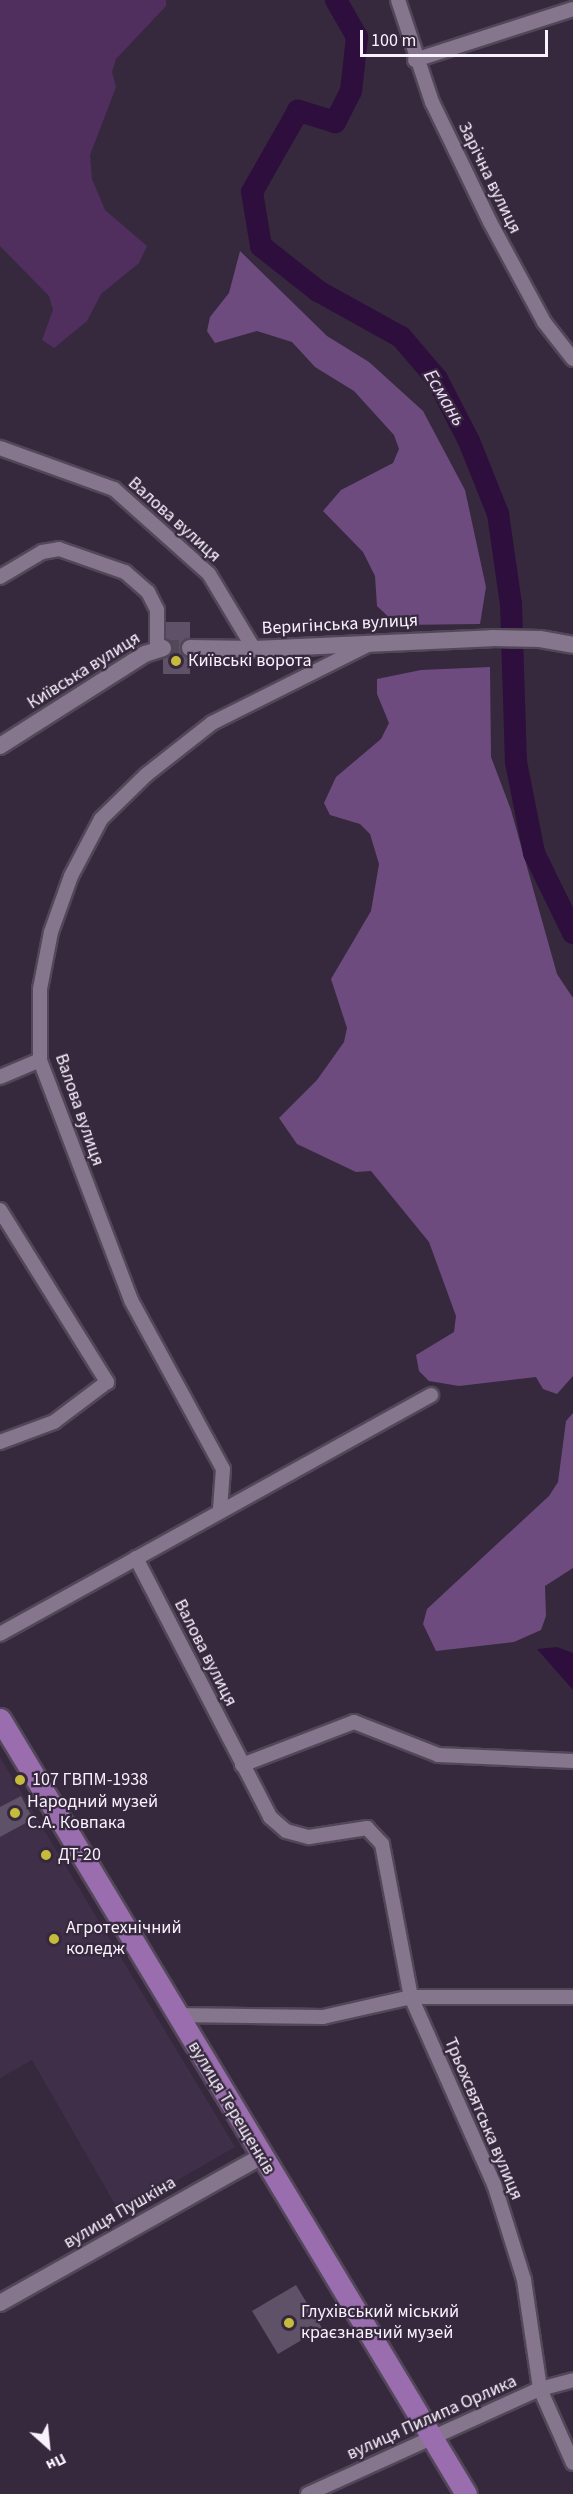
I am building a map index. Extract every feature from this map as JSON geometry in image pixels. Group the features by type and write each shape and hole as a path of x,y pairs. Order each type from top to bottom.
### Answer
{"main road":[{"name":"вулиця Терещенків","path":"0,1719 260,2157 466,2494"}],"street":[{"name":"Зарічна вулиця","path":"398,0 415,60 490,222 544,322 573,359"},
{"path":"415,60 573,9"},
{"name":"Валова вулиця","path":"0,448 114,489 209,573 254,650"},
{"path":"0,577 42,552 59,549 125,572 148,592 157,610 160,648"},
{"name":"Веригінська вулиця","path":"190,648 254,650 378,640 492,638 540,639 573,645"},
{"name":"Валова вулиця","path":"219,1509 223,1469 131,1300 40,1060 40,989 51,932 71,876 101,819 146,775 212,723 378,640"},
{"name":"Київська вулиця","path":"0,746 160,648"},
{"path":"0,1077 40,1060"},
{"path":"0,1210 107,1382 54,1422 0,1442"},
{"path":"0,1634 219,1509 431,1395"},
{"name":"Валова вулиця","path":"135,1558 270,1817 286,1831 309,1838 367,1828 382,1844 411,1997"},
{"path":"242,1765 354,1722 438,1755 573,1761"},
{"path":"175,2015 323,2017 411,1997 573,1997"},
{"name":"Трьохсвятська вулиця","path":"411,1997 494,2184 524,2280 540,2389 573,2463"},
{"name":"вулиця Пушкіна","path":"0,2304 260,2157"},
{"name":"вулиця Пилипа Орлика","path":"308,2494 540,2389 573,2380"}],"shaded area":[{"path":"0,0 166,0 166,6 116,59 112,72 116,87 90,155 92,179 105,210 147,246 139,263 101,294 87,321 54,348 42,340 53,310 49,296 0,246"},
{"path":"240,251 327,336 369,362 423,411 465,490 486,587 480,624 397,625 377,606 375,576 363,552 323,511 341,490 393,463 399,449 394,435 354,391 315,367 292,342 257,331 215,343 207,331 210,317 229,293"},
{"path":"490,667 491,757 511,810 557,974 573,998 573,1376 557,1394 543,1389 536,1377 459,1386 429,1381 419,1371 416,1355 454,1332 456,1316 429,1242 371,1171 356,1172 297,1144 279,1118 317,1080 344,1042 347,1028 331,979 371,911 379,864 370,834 360,824 330,815 324,803 336,777 381,739 389,723 377,694 377,679 421,670"},
{"path":"573,1413 573,1568 545,1586 546,1616 541,1630 514,1642 436,1651 423,1624 427,1609 549,1496 558,1482 566,1421"},
{"path":"557,1647 573,1653 573,1690 537,1649"},
{"name":"Агротехнічний коледж","path":"0,1757 235,2147 120,2213 32,2060 0,2078"}],"building":[{"name":"Київські ворота","path":"166,622 190,622 190,638 180,648 190,658 190,674 163,674 163,659 173,650 166,638"},
{"name":"Народний музей С.А. Ковпака","path":"21,1796 33,1819 0,1837 0,1807"},
{"name":"Глухівський міський краєзнавчий музей","path":"296,2285 322,2328 278,2354 252,2311"}],"waterway":[{"name":"Есмань","path":"336,0 357,37 351,91 335,122 298,111 252,192 261,246 318,291 401,337 437,379 469,441 498,514 511,604 516,762 534,853 573,933"}],"tunnel":[{"path":"163,648 190,648"}],"place":[{"name":"Київські ворота","path":"176,661"},
{"name":"107 ГВПМ-1938","path":"20,1780"},
{"name":"Народний музей С.А. Ковпака","path":"15,1813"},
{"name":"ДТ-20","path":"46,1855"},
{"name":"Агротехнічний коледж","path":"54,1939"},
{"name":"Глухівський міський краєзнавчий музей","path":"289,2323"}]}
